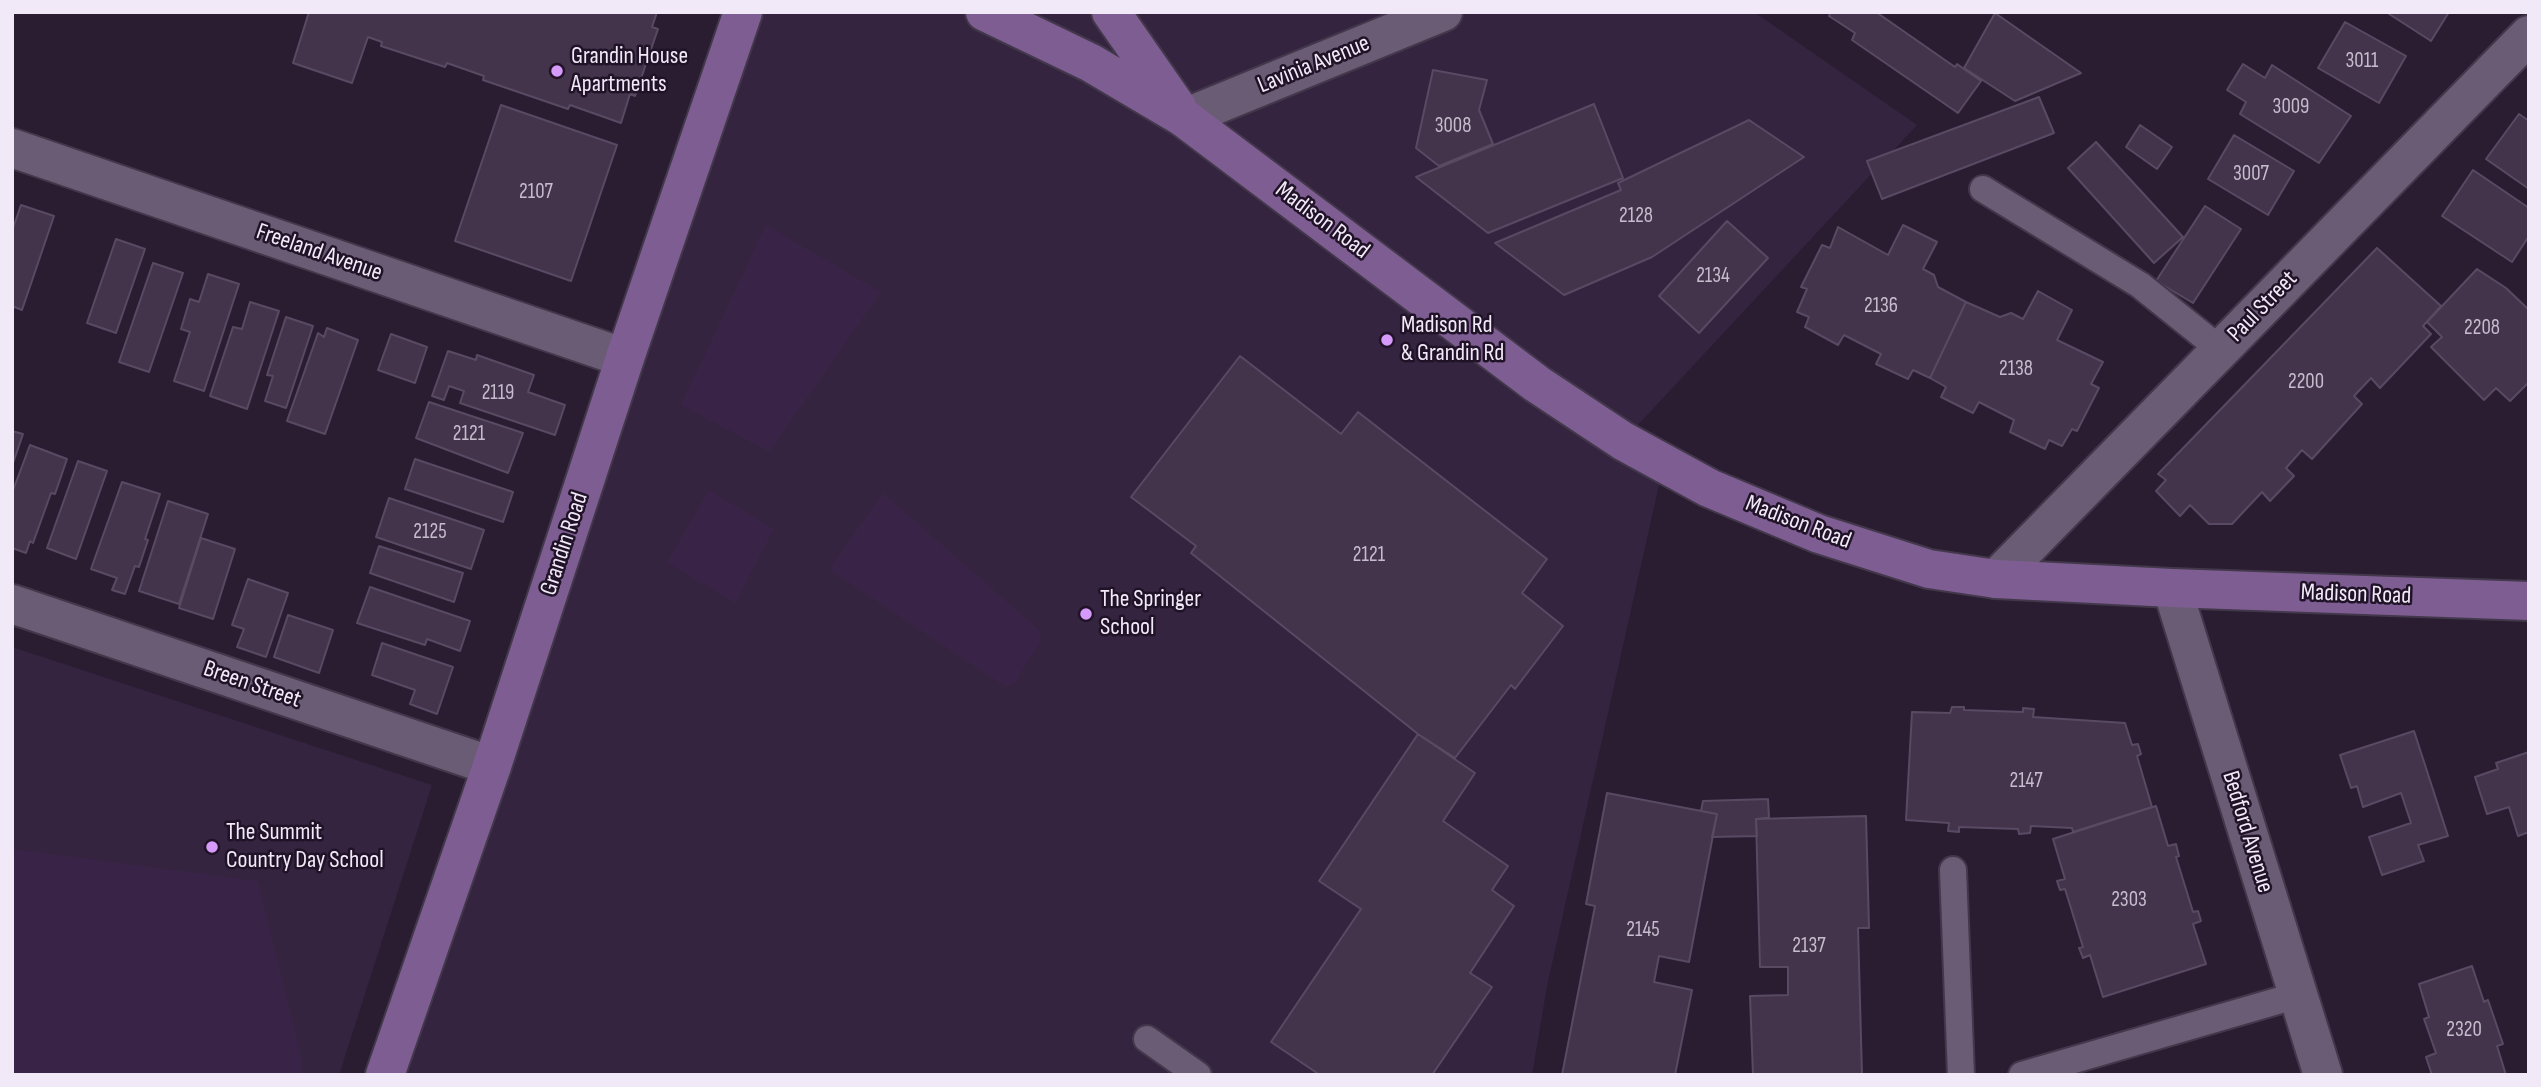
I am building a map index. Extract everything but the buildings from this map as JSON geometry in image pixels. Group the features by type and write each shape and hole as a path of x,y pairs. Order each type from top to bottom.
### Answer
{"main road":[{"name":"Grandin Road","path":"385,1075 492,766 625,358 743,12"},
{"name":"Madison Road","path":"985,12 1091,63 1184,118 1537,384 1623,441 1709,488 1819,534 1929,569 1996,579 2172,589 2529,601"},
{"name":"Madison Road","path":"1111,12 1184,118"}],"street":[{"name":"Lavinia Avenue","path":"1184,118 1443,12"},
{"name":"Paul Street","path":"1996,579 2529,35"},
{"name":"Freeland Avenue","path":"12,148 625,358"},
{"name":"Bedford Avenue","path":"2172,589 2323,1075"},
{"name":"Breen Street","path":"12,604 492,766"}],"lane":[{"path":"1983,188 2140,285 2221,350"},
{"path":"1953,870 1961,1075"},
{"path":"2035,1072 2298,995"},
{"path":"1147,1039 1198,1075"}],"shaded area":[{"name":"The Springer School","path":"743,12 1754,12 1917,125 1623,441 1664,462 1547,986 1532,1075 385,1075"},
{"path":"766,225 881,292 769,452 681,405"},
{"path":"709,490 774,529 735,603 667,562"},
{"path":"883,493 1039,630 1041,641 1014,684 1006,687 829,569"},
{"name":"The Summit Country Day School","path":"12,647 432,785 339,1075 12,1075"},
{"path":"12,849 258,881 302,1060 302,1075 12,1075"}],"place":[{"name":"Grandin House Apartments","path":"557,71"},
{"name":"Madison Rd & Grandin Rd","path":"1387,340"},
{"name":"The Springer School","path":"1086,614"},
{"name":"The Summit Country Day School","path":"212,847"}]}
